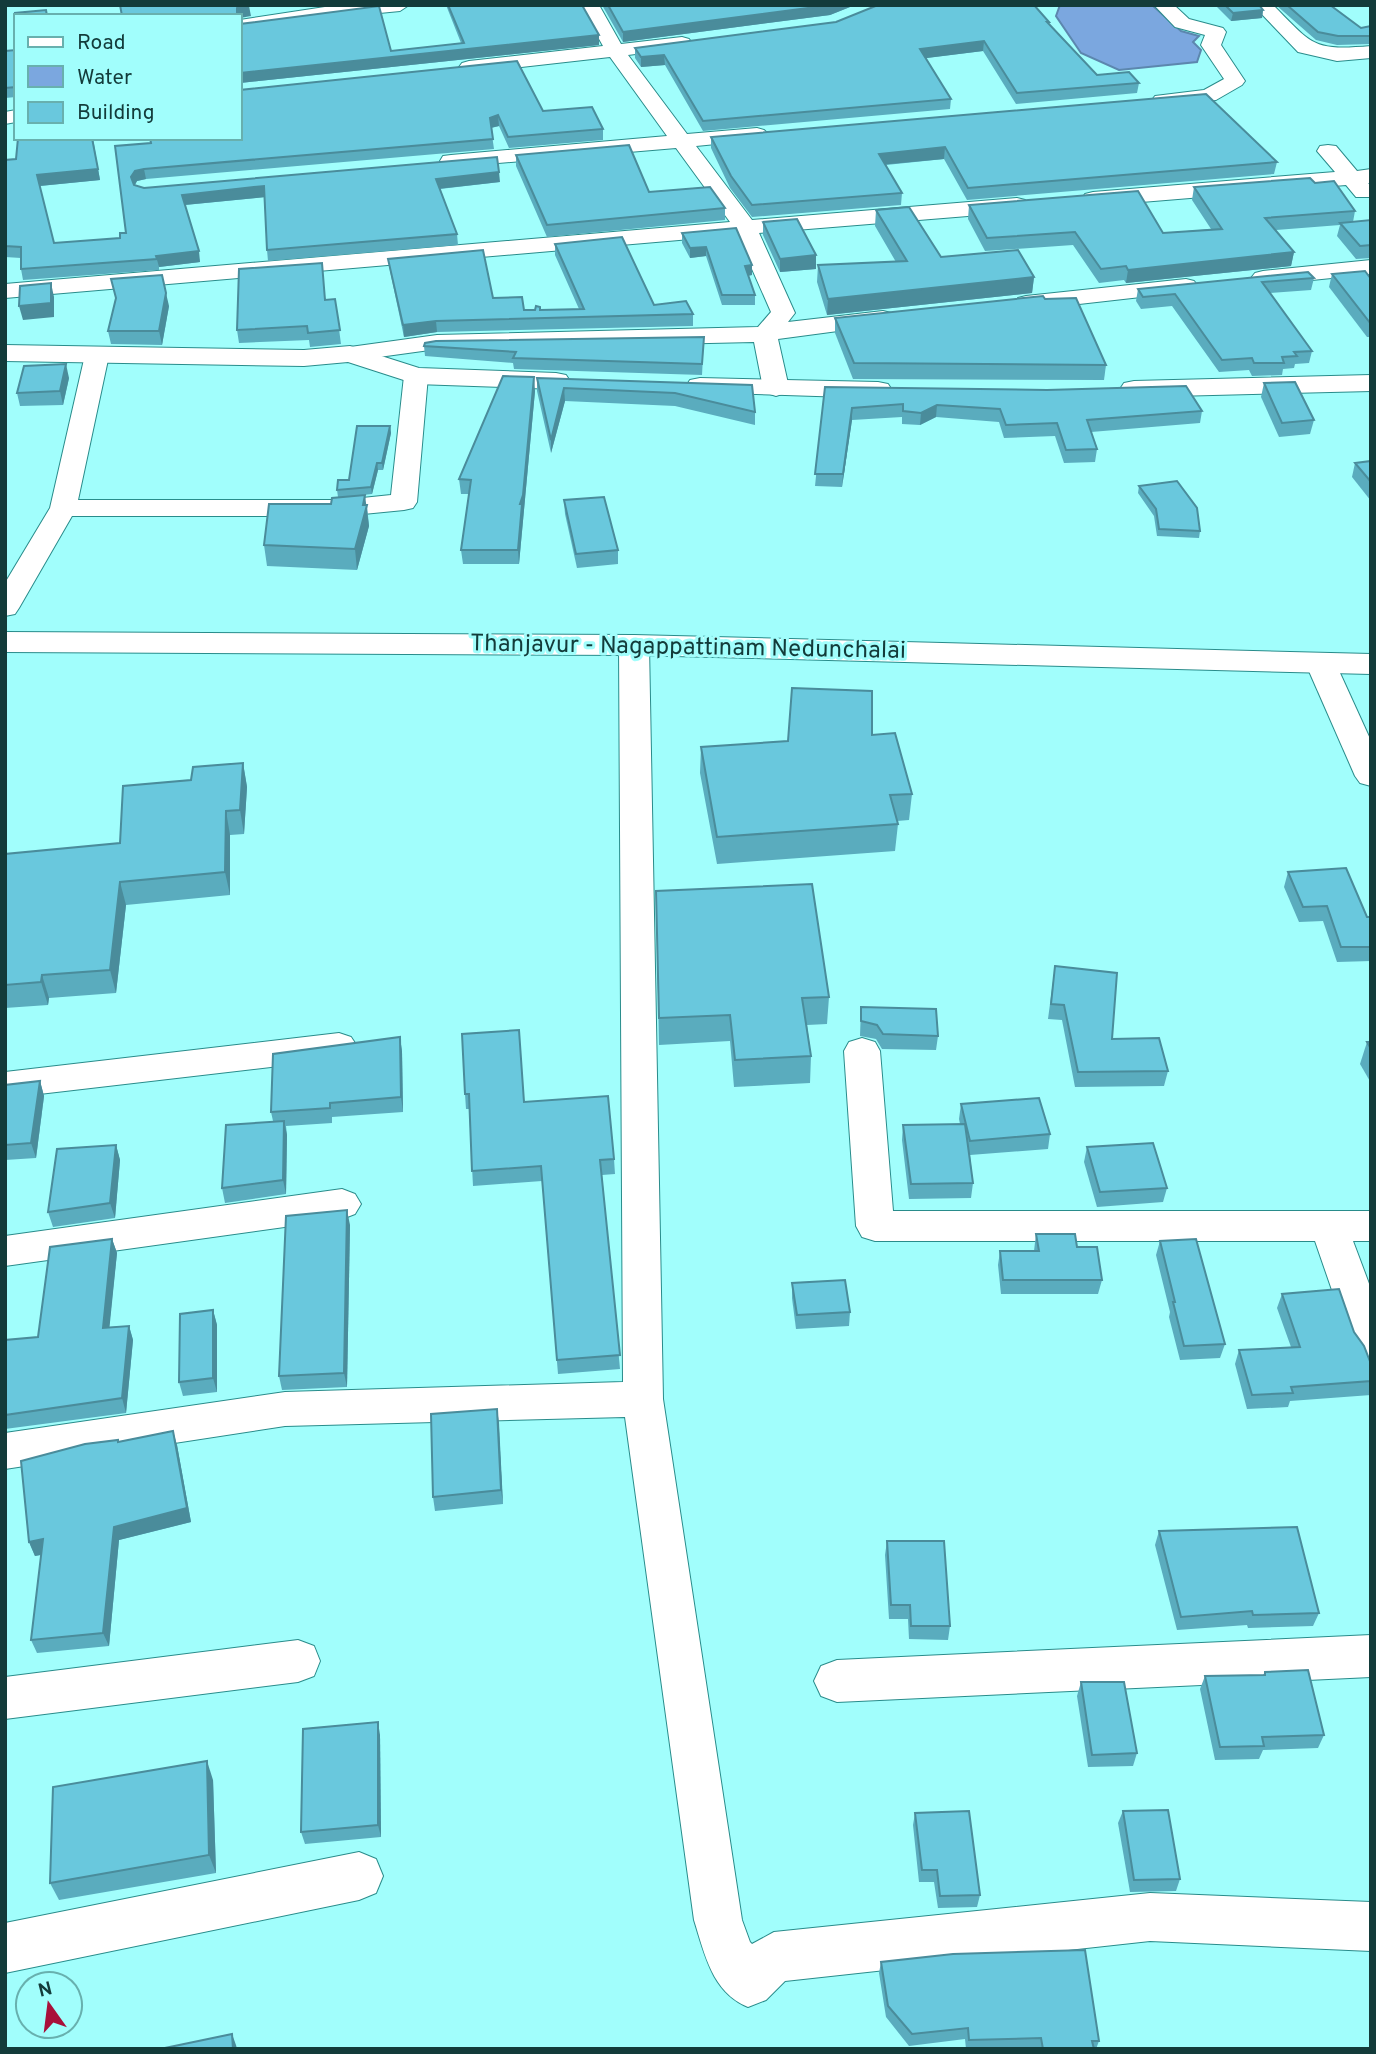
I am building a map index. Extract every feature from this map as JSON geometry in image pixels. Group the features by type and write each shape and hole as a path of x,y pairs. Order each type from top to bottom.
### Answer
{"main road":[{"path":"5,353 304,358 350,354 416,376 582,382"},
{"path":"1113,390 1371,383"},
{"path":"679,385 897,390"},
{"name":"Thanjavur - Nagappattinam Nedunchalai","path":"5,642 634,645 1371,664"}],"street":[{"path":"242,25 267,13 400,5"},
{"path":"589,5 615,52 683,140 745,227 783,313 765,334"},
{"path":"1140,102 1209,96 1235,81 1211,45 1216,33 1182,23 1163,5"},
{"path":"1262,5 1306,48 1337,55 1371,52"},
{"path":"449,70 698,41"},
{"path":"435,163 780,132"},
{"path":"1328,151 1362,177 1371,200"},
{"path":"1077,200 1362,177"},
{"path":"5,291 347,265 745,227 1035,204"},
{"path":"1234,281 1371,267"},
{"path":"1003,305 1207,284"},
{"path":"350,354 438,342 765,334 799,327 908,315"},
{"path":"765,334 776,388"},
{"path":"5,608 63,508 97,355"},
{"path":"63,508 343,508 404,502 416,376"},
{"path":"634,645 643,1399 718,1920 730,1956 748,1982 774,1957 1150,1917 1371,1927"},
{"path":"1320,662 1371,776"},
{"path":"5,1085 365,1043"},
{"path":"862,1051 875,1226 1371,1226"},
{"path":"5,1251 342,1204"},
{"path":"1329,1226 1371,1345"},
{"path":"5,1451 285,1409 643,1399"},
{"path":"838,1681 1371,1656"},
{"path":"5,1698 298,1661"},
{"path":"5,1948 359,1876"}],"water":[{"path":"1060,5 1152,5 1181,31 1199,36 1193,42 1201,50 1197,62 1119,70 1081,53 1056,16"}],"building":[{"path":"120,5 249,5 237,8 237,14 122,14"},
{"path":"448,5 582,5 599,35 242,73 242,24 379,6 391,51 464,43"},
{"path":"608,5 831,5 623,32"},
{"path":"878,5 1034,5 1097,75 1129,72 1139,83 1017,93 984,41 920,49 951,99 703,121 664,55 641,57 635,48 836,22"},
{"path":"1225,5 1259,5 1263,10 1233,13"},
{"path":"1287,5 1330,5 1361,28 1371,26 1371,36 1338,36 1318,32"},
{"path":"46,10 47,14 15,14"},
{"path":"14,50 14,87 5,88 5,51"},
{"path":"517,61 543,111 592,107 603,129 508,137 498,115 490,118 493,139 135,171 131,177 134,185 144,188 497,157 499,172 436,179 457,234 267,250 264,186 182,195 199,251 156,256 157,259 21,269 21,247 5,246 5,160 16,159 18,140 92,140 98,169 37,175 54,243 120,238 120,233 126,233 115,146 151,143 150,140 242,140 242,90"},
{"path":"1206,94 1277,162 968,188 945,147 879,154 902,193 752,205 731,176 711,137"},
{"path":"629,145 649,192 710,187 725,208 547,225 516,155"},
{"path":"1310,178 1315,183 1334,181 1355,211 1265,218 1294,252 1128,270 1126,266 1101,269 1075,232 987,238 969,205 1138,191 1163,233 1222,229 1194,187"},
{"path":"909,207 941,257 1018,250 1034,277 828,299 818,265 907,261 876,210"},
{"path":"797,219 816,255 780,259 763,222"},
{"path":"1371,220 1371,245 1360,246 1340,223"},
{"path":"736,228 752,265 745,266 755,295 722,295 706,247 690,248 682,233"},
{"path":"622,237 654,305 686,301 693,314 436,321 403,325 388,259 483,250 493,298 522,297 524,310 535,310 536,306 540,307 540,310 584,309 555,244"},
{"path":"322,263 325,300 335,299 340,330 308,333 307,326 237,330 239,269"},
{"path":"1365,271 1371,279 1371,324 1332,274"},
{"path":"1308,272 1314,278 1262,282 1312,351 1294,352 1297,356 1282,357 1284,363 1254,363 1252,358 1222,360 1175,294 1143,297 1138,289"},
{"path":"162,275 166,293 159,331 108,331 116,298 111,279"},
{"path":"51,283 51,303 19,306 20,286"},
{"path":"1043,296 1045,299 1076,298 1106,365 854,363 835,318"},
{"path":"704,337 702,364 513,358 516,352 424,346 425,343 436,341"},
{"path":"66,364 60,391 17,393 24,366"},
{"path":"503,376 534,377 520,504 518,550 461,550 471,480 459,479"},
{"path":"537,378 752,385 755,412 675,393 564,388 551,440"},
{"path":"1295,382 1314,420 1282,423 1264,383"},
{"path":"1186,386 1202,411 1087,420 1097,449 1066,450 1057,423 1006,425 1000,409 937,405 921,413 903,411 903,404 852,408 843,474 815,474 825,387 1047,390"},
{"path":"357,426 390,426 382,463 377,463 371,487 337,490 338,480 349,480"},
{"path":"1371,461 1371,482 1355,463"},
{"path":"1177,481 1197,508 1200,531 1159,529 1156,509 1139,486"},
{"path":"365,495 363,505 367,505 355,549 264,545 269,504 331,504 332,498"},
{"path":"604,497 618,550 576,554 564,500"},
{"path":"792,688 872,691 872,735 895,733 912,794 890,795 898,824 717,837 701,747 788,741"},
{"path":"243,763 240,810 226,811 225,872 120,882 110,970 42,975 41,982 5,985 5,854 120,843 123,786 191,780 193,767"},
{"path":"1346,868 1367,917 1371,917 1371,947 1341,947 1327,906 1303,907 1288,872"},
{"path":"812,884 829,997 802,998 811,1056 735,1060 730,1015 659,1018 656,891"},
{"path":"1055,966 1117,973 1112,1039 1159,1038 1168,1071 1078,1072 1064,1005 1051,1004"},
{"path":"861,1007 936,1009 938,1036 883,1034 877,1025 861,1021"},
{"path":"519,1030 524,1102 608,1096 614,1159 600,1160 620,1355 557,1360 541,1166 472,1171 469,1094 465,1094 462,1034"},
{"path":"400,1037 401,1097 330,1103 330,1108 271,1112 273,1054"},
{"path":"40,1081 31,1143 5,1145 5,1085"},
{"path":"1039,1098 1050,1134 970,1141 961,1104"},
{"path":"284,1121 283,1180 222,1188 226,1125"},
{"path":"965,1124 973,1183 911,1184 903,1125"},
{"path":"1153,1143 1167,1188 1100,1192 1087,1147"},
{"path":"116,1145 110,1203 48,1212 57,1149"},
{"path":"347,1210 344,1373 279,1376 286,1216"},
{"path":"1036,1234 1075,1234 1077,1247 1097,1247 1102,1280 1003,1280 1000,1251 1039,1251"},
{"path":"112,1239 103,1328 129,1326 122,1398 5,1415 5,1340 38,1337 50,1247"},
{"path":"1196,1239 1225,1344 1184,1346 1160,1241"},
{"path":"845,1280 850,1312 797,1315 792,1283"},
{"path":"1339,1289 1354,1332 1364,1346 1371,1364 1371,1381 1291,1387 1293,1393 1252,1395 1239,1350 1300,1347 1282,1294"},
{"path":"213,1310 213,1378 179,1382 180,1314"},
{"path":"497,1409 501,1490 433,1497 431,1414"},
{"path":"173,1431 187,1508 114,1527 103,1633 31,1640 43,1539 29,1542 21,1461 85,1444 118,1442"},
{"path":"1297,1527 1319,1613 1253,1615 1252,1611 1181,1617 1159,1531"},
{"path":"887,1541 944,1541 950,1626 911,1626 910,1605 891,1605"},
{"path":"1308,1670 1324,1735 1262,1737 1264,1746 1220,1747 1205,1676 1265,1675 1265,1672"},
{"path":"1081,1682 1124,1682 1137,1753 1092,1755"},
{"path":"378,1722 378,1825 301,1832 303,1729"},
{"path":"207,1761 209,1855 50,1883 53,1787"},
{"path":"1168,1810 1180,1879 1134,1880 1123,1811"},
{"path":"969,1811 980,1895 940,1896 937,1870 922,1870 915,1813"},
{"path":"1085,1950 1099,2041 1092,2041 1094,2049 1043,2049 1041,2038 969,2040 968,2028 912,2034 888,2006 881,1962 953,1954"},
{"path":"232,2034 233,2049 160,2049"}]}
